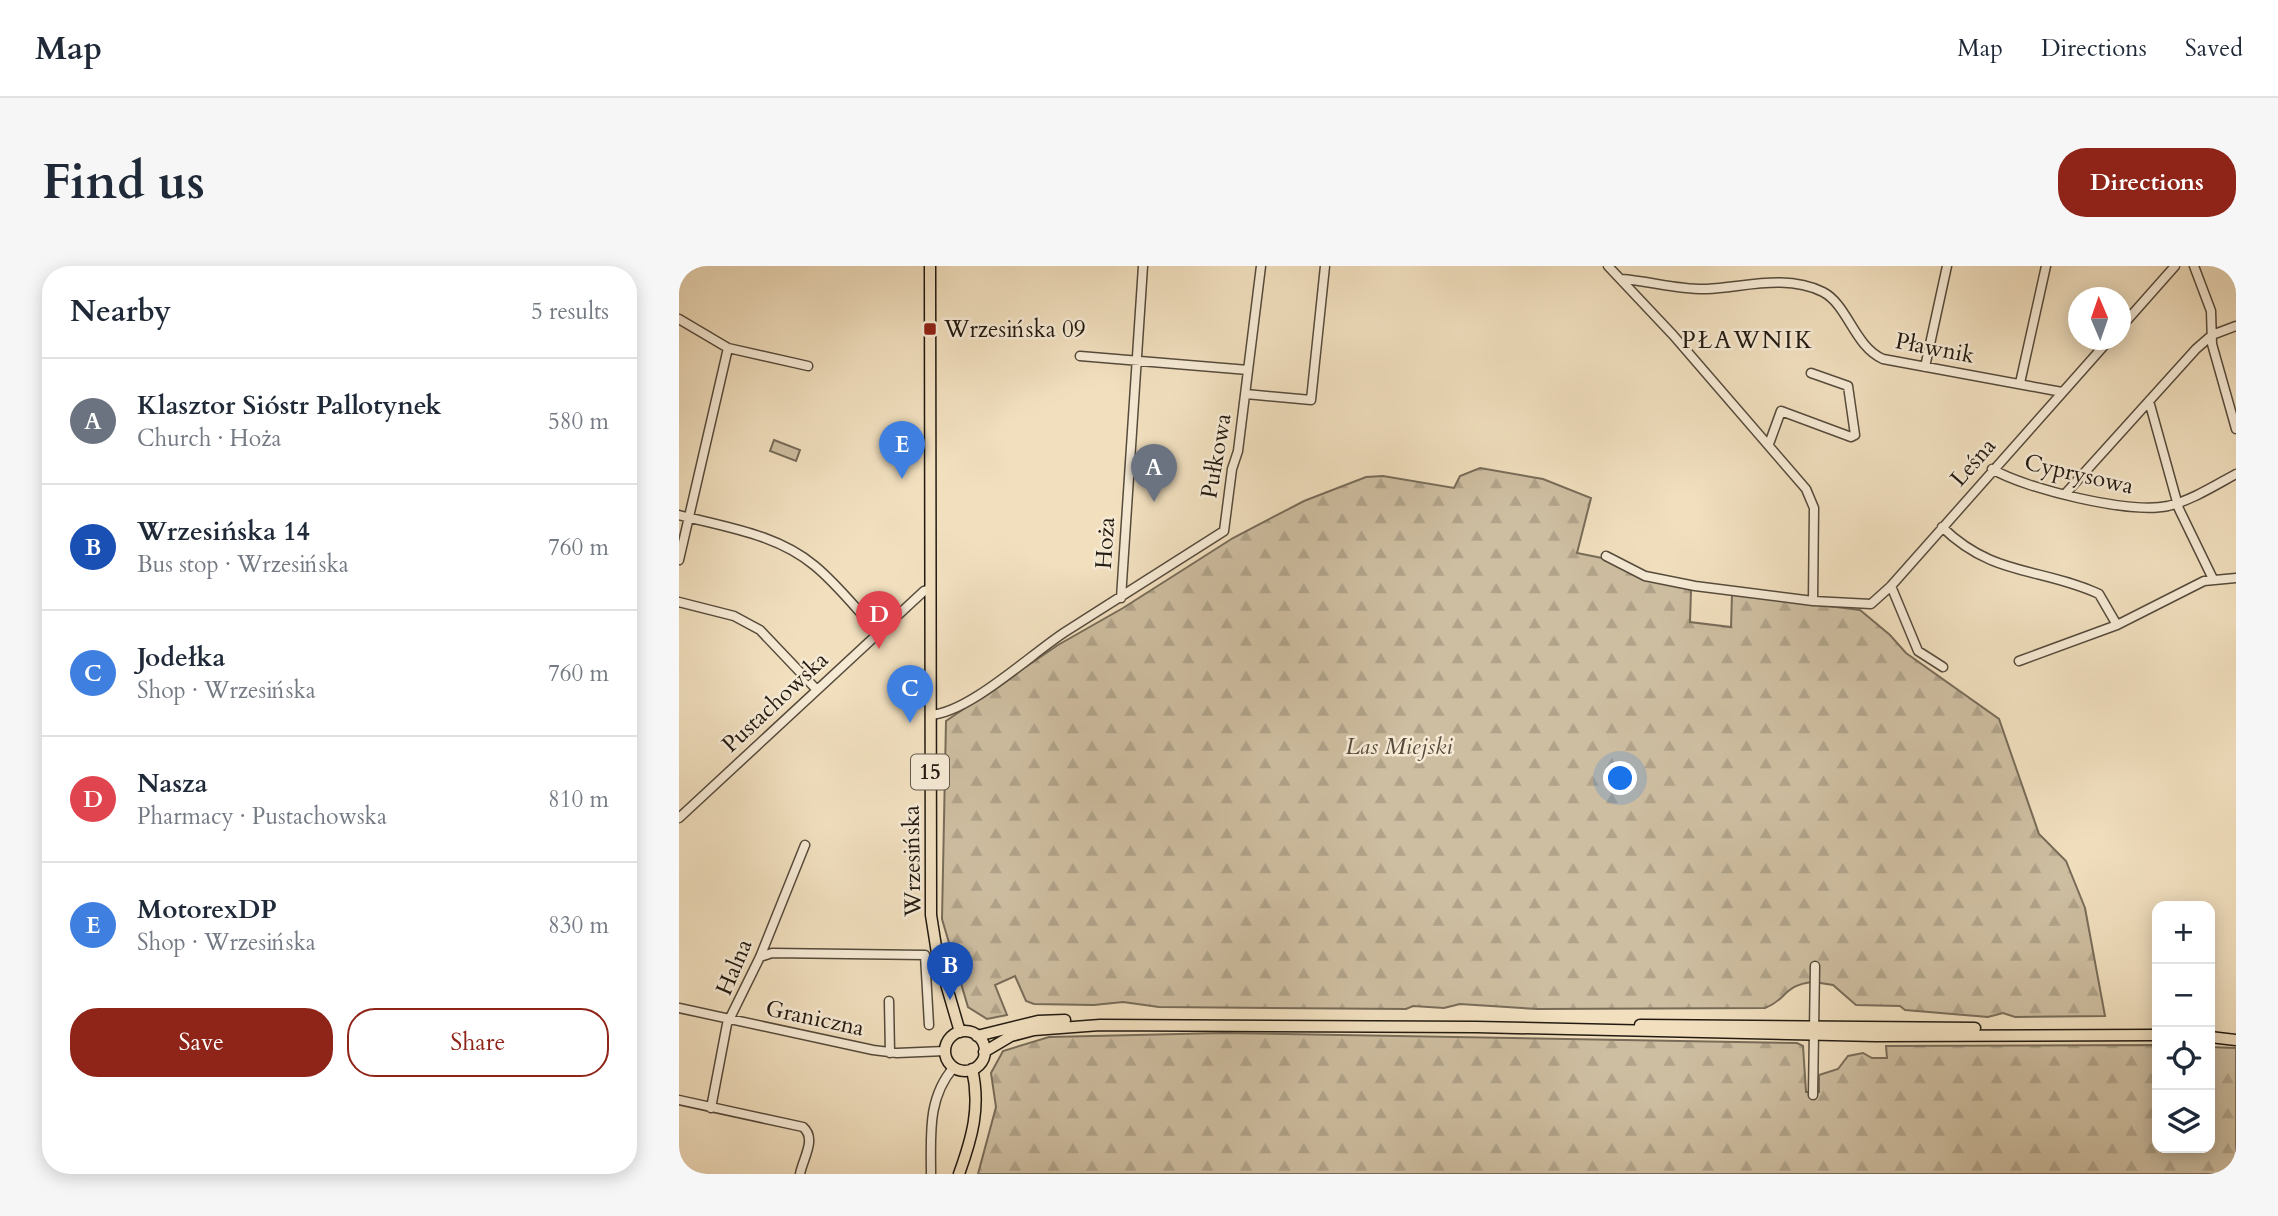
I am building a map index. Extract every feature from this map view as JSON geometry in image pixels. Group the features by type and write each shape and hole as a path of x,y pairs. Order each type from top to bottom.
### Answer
{"main road":[{"name":"Wrzesińska","path":"930,266 931,915 937,953 960,1032"},
{"path":"1100,1025 1034,1030 994,1044 972,1069 954,1067 945,1051 949,1039 960,1032 977,1036 1038,1021 1100,1025 2152,1035"},
{"path":"977,1036 985,1052"},
{"path":"2215,1036 2236,1038"},
{"path":"959,1174 971,1139 977,1109 972,1069"}],"street":[{"name":"Hoża","path":"930,715 945,713 973,698 1065,632 1121,598 1143,266"},
{"name":"Pułkowa","path":"1121,598 1224,531 1246,394 1261,266"},
{"path":"1246,394 1311,400 1325,266"},
{"path":"1606,556 1645,576 1695,586 1813,601 1811,499 1769,444 1608,266"},
{"path":"1925,367 1947,266"},
{"path":"2020,383 2046,266"},
{"path":"2131,315 2175,266"},
{"path":"2194,266 2211,311 2212,335 2236,429"},
{"name":"Pławnik","path":"1621,279 1706,289 1771,281 1819,291 1832,300 1874,354 1925,367 2062,392"},
{"path":"679,319 728,348 808,366"},
{"path":"2066,493 2212,335 2236,326"},
{"path":"679,560 728,348"},
{"name":"Leśna","path":"1813,601 1871,604 1891,586 2100,350"},
{"path":"1080,356 1248,370"},
{"path":"1769,444 1781,411 1851,437 1855,435 1847,386 1811,373"},
{"path":"2149,401 2178,503 2213,579"},
{"name":"Cyprysowa","path":"1992,469 2066,493 2121,507 2145,509 2178,503 2236,474"},
{"path":"679,515 750,533 802,556 824,574 878,632"},
{"path":"1942,527 1962,546 1985,560 2099,594 2117,625"},
{"path":"2019,661 2117,625 2213,579 2236,578"},
{"path":"1891,586 1918,652 1943,667"},
{"name":"Pustachowska","path":"679,818 923,591 930,590"},
{"path":"679,602 729,614 749,623 765,635 817,690"},
{"name":"Halna","path":"711,1108 730,1020 765,944 805,845"},
{"path":"765,944 772,953"},
{"path":"759,957 772,953 925,955 929,1026"},
{"path":"1813,1095 1815,966"},
{"path":"889,1001 890,1053"},
{"name":"Graniczna","path":"679,1008 890,1053 945,1051"},
{"path":"931,1174 932,1110 946,1077 954,1067"},
{"path":"679,1100 806,1129 810,1141 800,1174"}],"green space":[{"path":"774,440 800,450 796,461 770,451"},
{"name":"Las Miejski","path":"1480,468 1543,479 1591,498 1577,553 1602,558 1644,578 1691,590 1690,622 1731,627 1732,594 1860,610 1890,635 1906,653 1999,719 2039,834 2066,861 2085,908 2105,1016 2015,1017 2003,1013 1988,1017 1905,1010 1900,1006 1856,1005 1833,985 1814,982 1812,1092 1819,1092 1819,1075 1838,1069 1848,1056 1863,1053 1872,1058 1887,1058 1886,1046 2152,1045 2152,1153 2215,1153 2215,1047 2236,1048 2236,1174 978,1174 996,1107 991,1073 1003,1051 1049,1037 1223,1033 1797,1043 1803,1046 1806,1092 1811,1092 1813,982 1790,989 1778,1001 1765,1008 1537,1009 1460,1004 1444,1008 1413,1006 1406,1009 1159,1007 1123,1002 1094,1005 1034,1004 1026,1001 1015,976 995,985 1007,1015 987,1019 968,1007 942,919 946,721 1058,645 1123,608 1233,538 1304,501 1366,477 1383,476 1454,488 1460,476"}],"place":[{"name":"Wrzesińska 09","path":"930,329"},
{"name":"MotorexDP","path":"902,479"},
{"name":"Klasztor Sióstr Pallotynek","path":"1154,502"},
{"name":"Nasza","path":"879,649"},
{"name":"Jodełka","path":"910,723"},
{"name":"Wrzesińska 14","path":"950,1000"}],"district":[{"name":"PŁAWNIK","path":"1748,340"}]}
